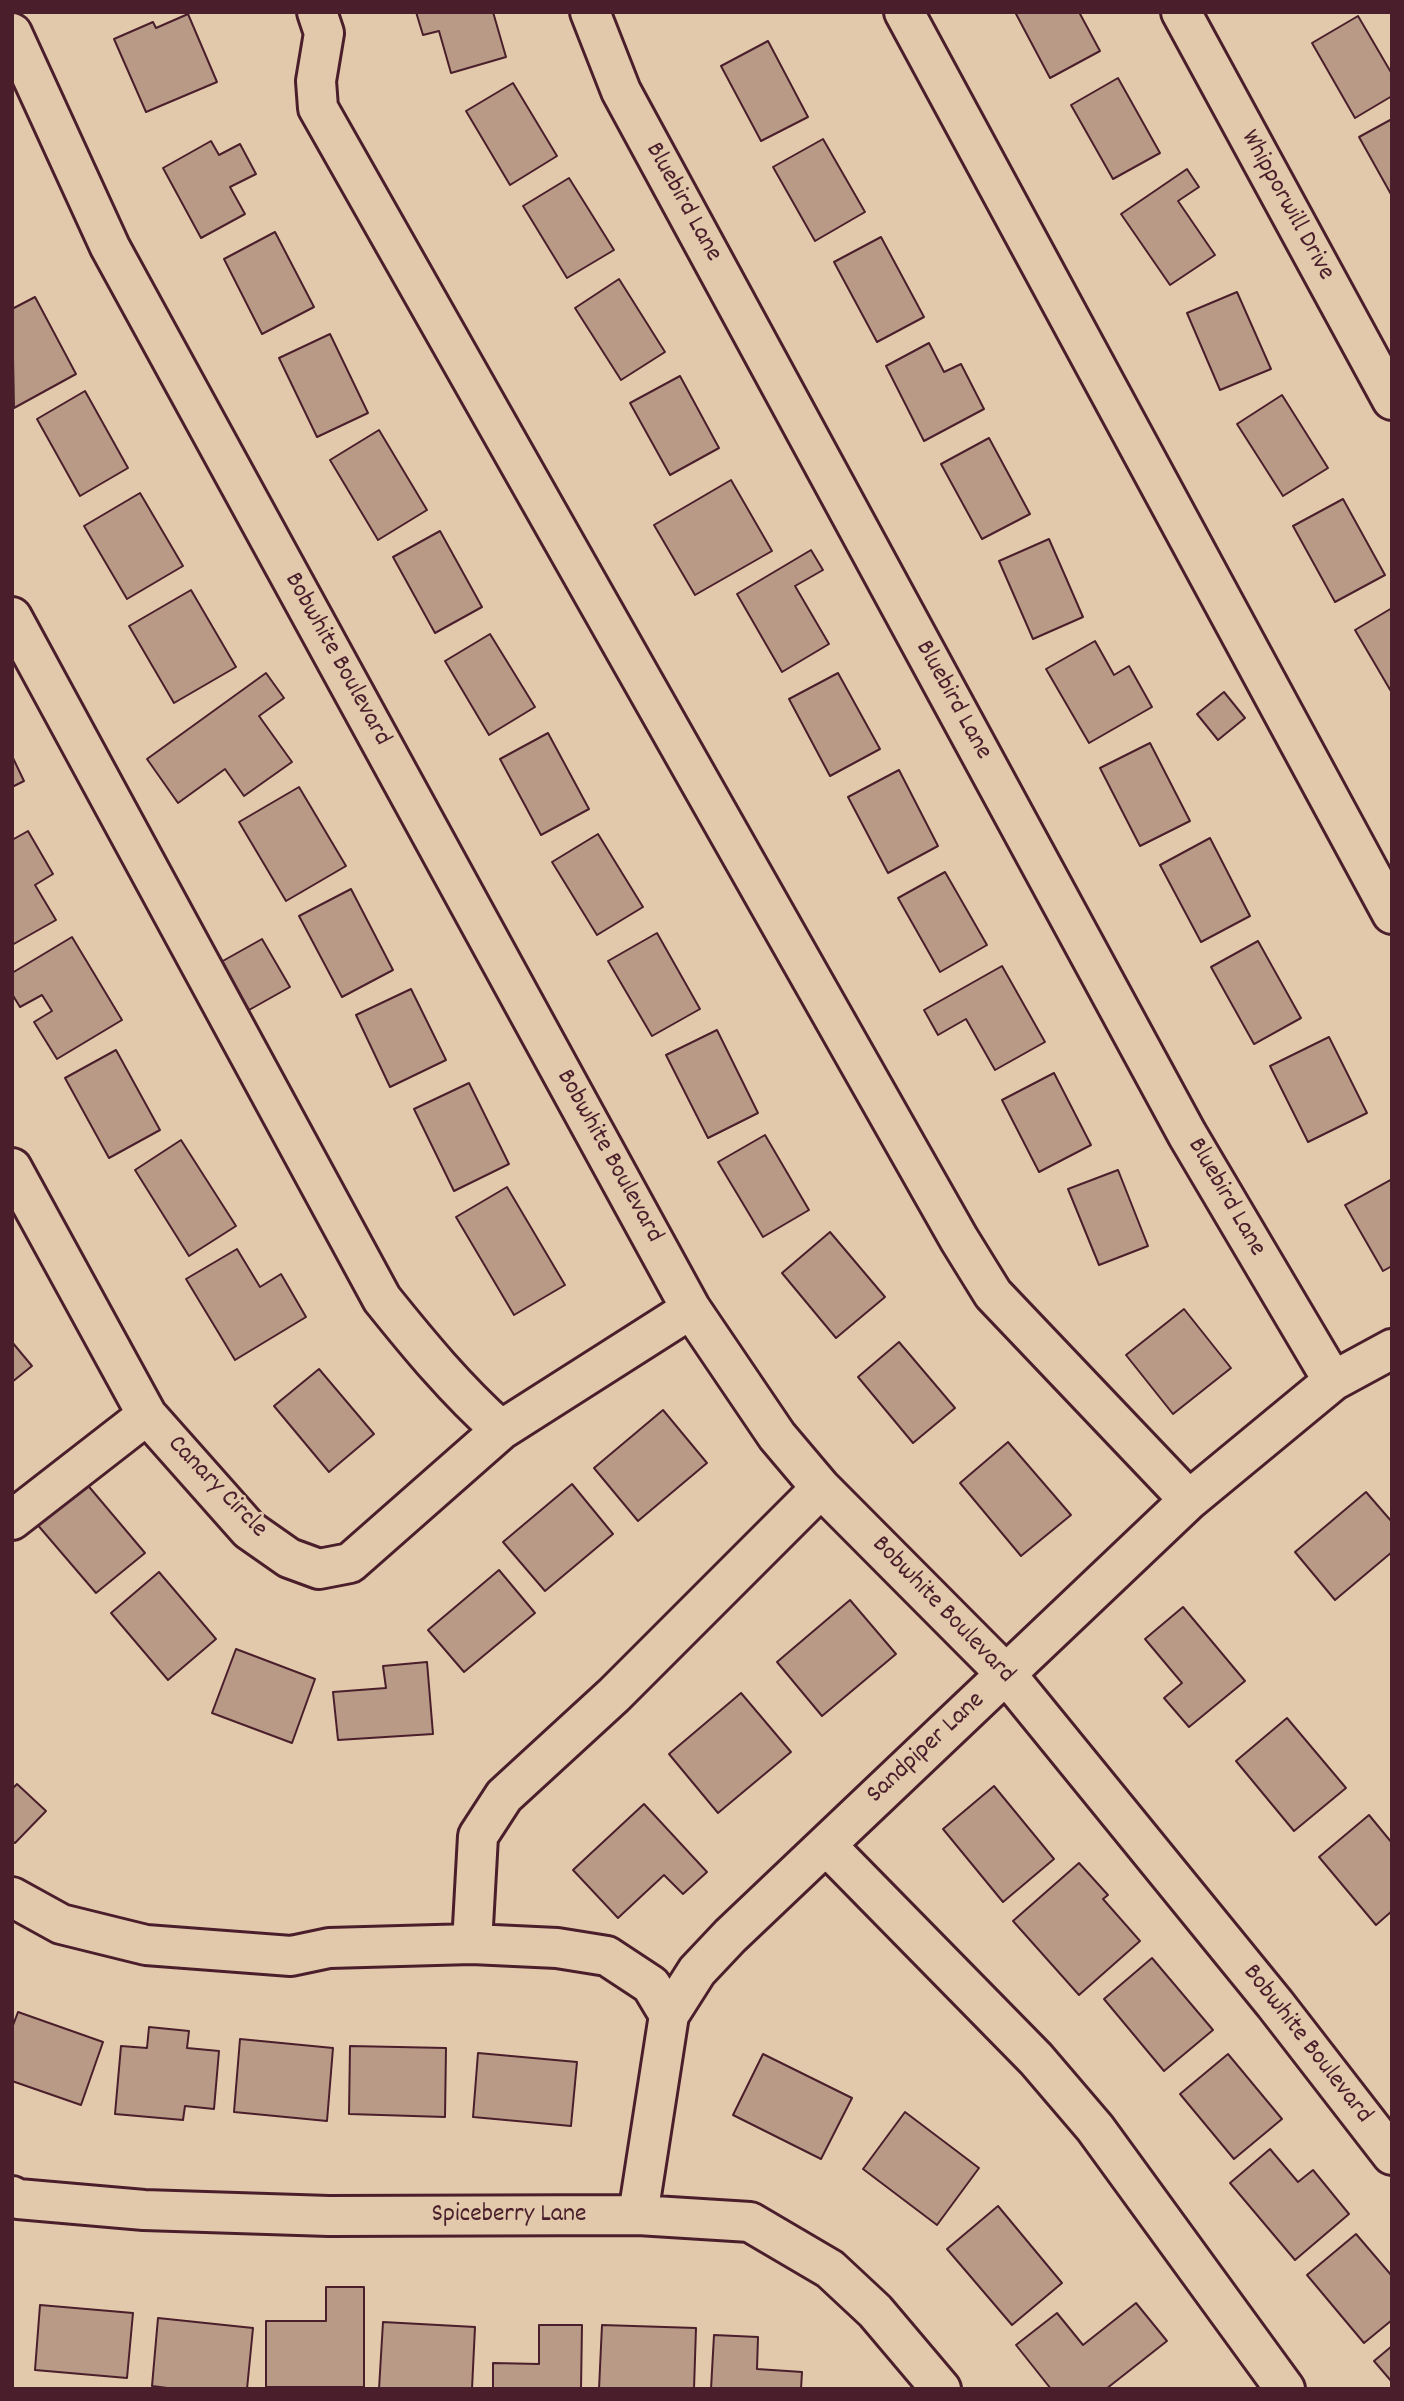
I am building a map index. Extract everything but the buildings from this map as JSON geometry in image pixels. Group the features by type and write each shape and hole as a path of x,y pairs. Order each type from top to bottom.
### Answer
{"street":[{"path":"317,12 324,33 316,81 318,108 959,1238 993,1294 1189,1500"},
{"name":"Bluebird Lane","path":"590,12 621,91 1187,1134 1333,1381"},
{"path":"904,12 1392,914"},
{"name":"Whipporwill Drive","path":"1181,12 1392,400"},
{"name":"Bobwhite Boulevard","path":"12,33 110,247 691,1309 777,1436 821,1488 1006,1674 1275,2004 1392,2154"},
{"path":"12,617 382,1299 462,1393 500,1430"},
{"name":"Canary Circle","path":"12,1168 147,1415 249,1530 289,1558 319,1569 350,1563 500,1430 691,1309"},
{"name":"Sandpiper Lane","path":"638,2216 669,2015 697,1971 722,1944 1189,1500 1333,1381 1392,1349"},
{"path":"12,1520 147,1415"},
{"path":"472,1944 478,1836 504,1796 614,1695 821,1488"},
{"path":"826,1845 1036,2059 1095,2128 1286,2389"},
{"path":"12,1897 61,1924 146,1945 291,1956 329,1948 472,1944 557,1948 607,1956 651,1985 669,2015"},
{"name":"Spiceberry Lane","path":"14,2203 329,2216 638,2216 750,2221 830,2269 875,2311 941,2389"}]}
